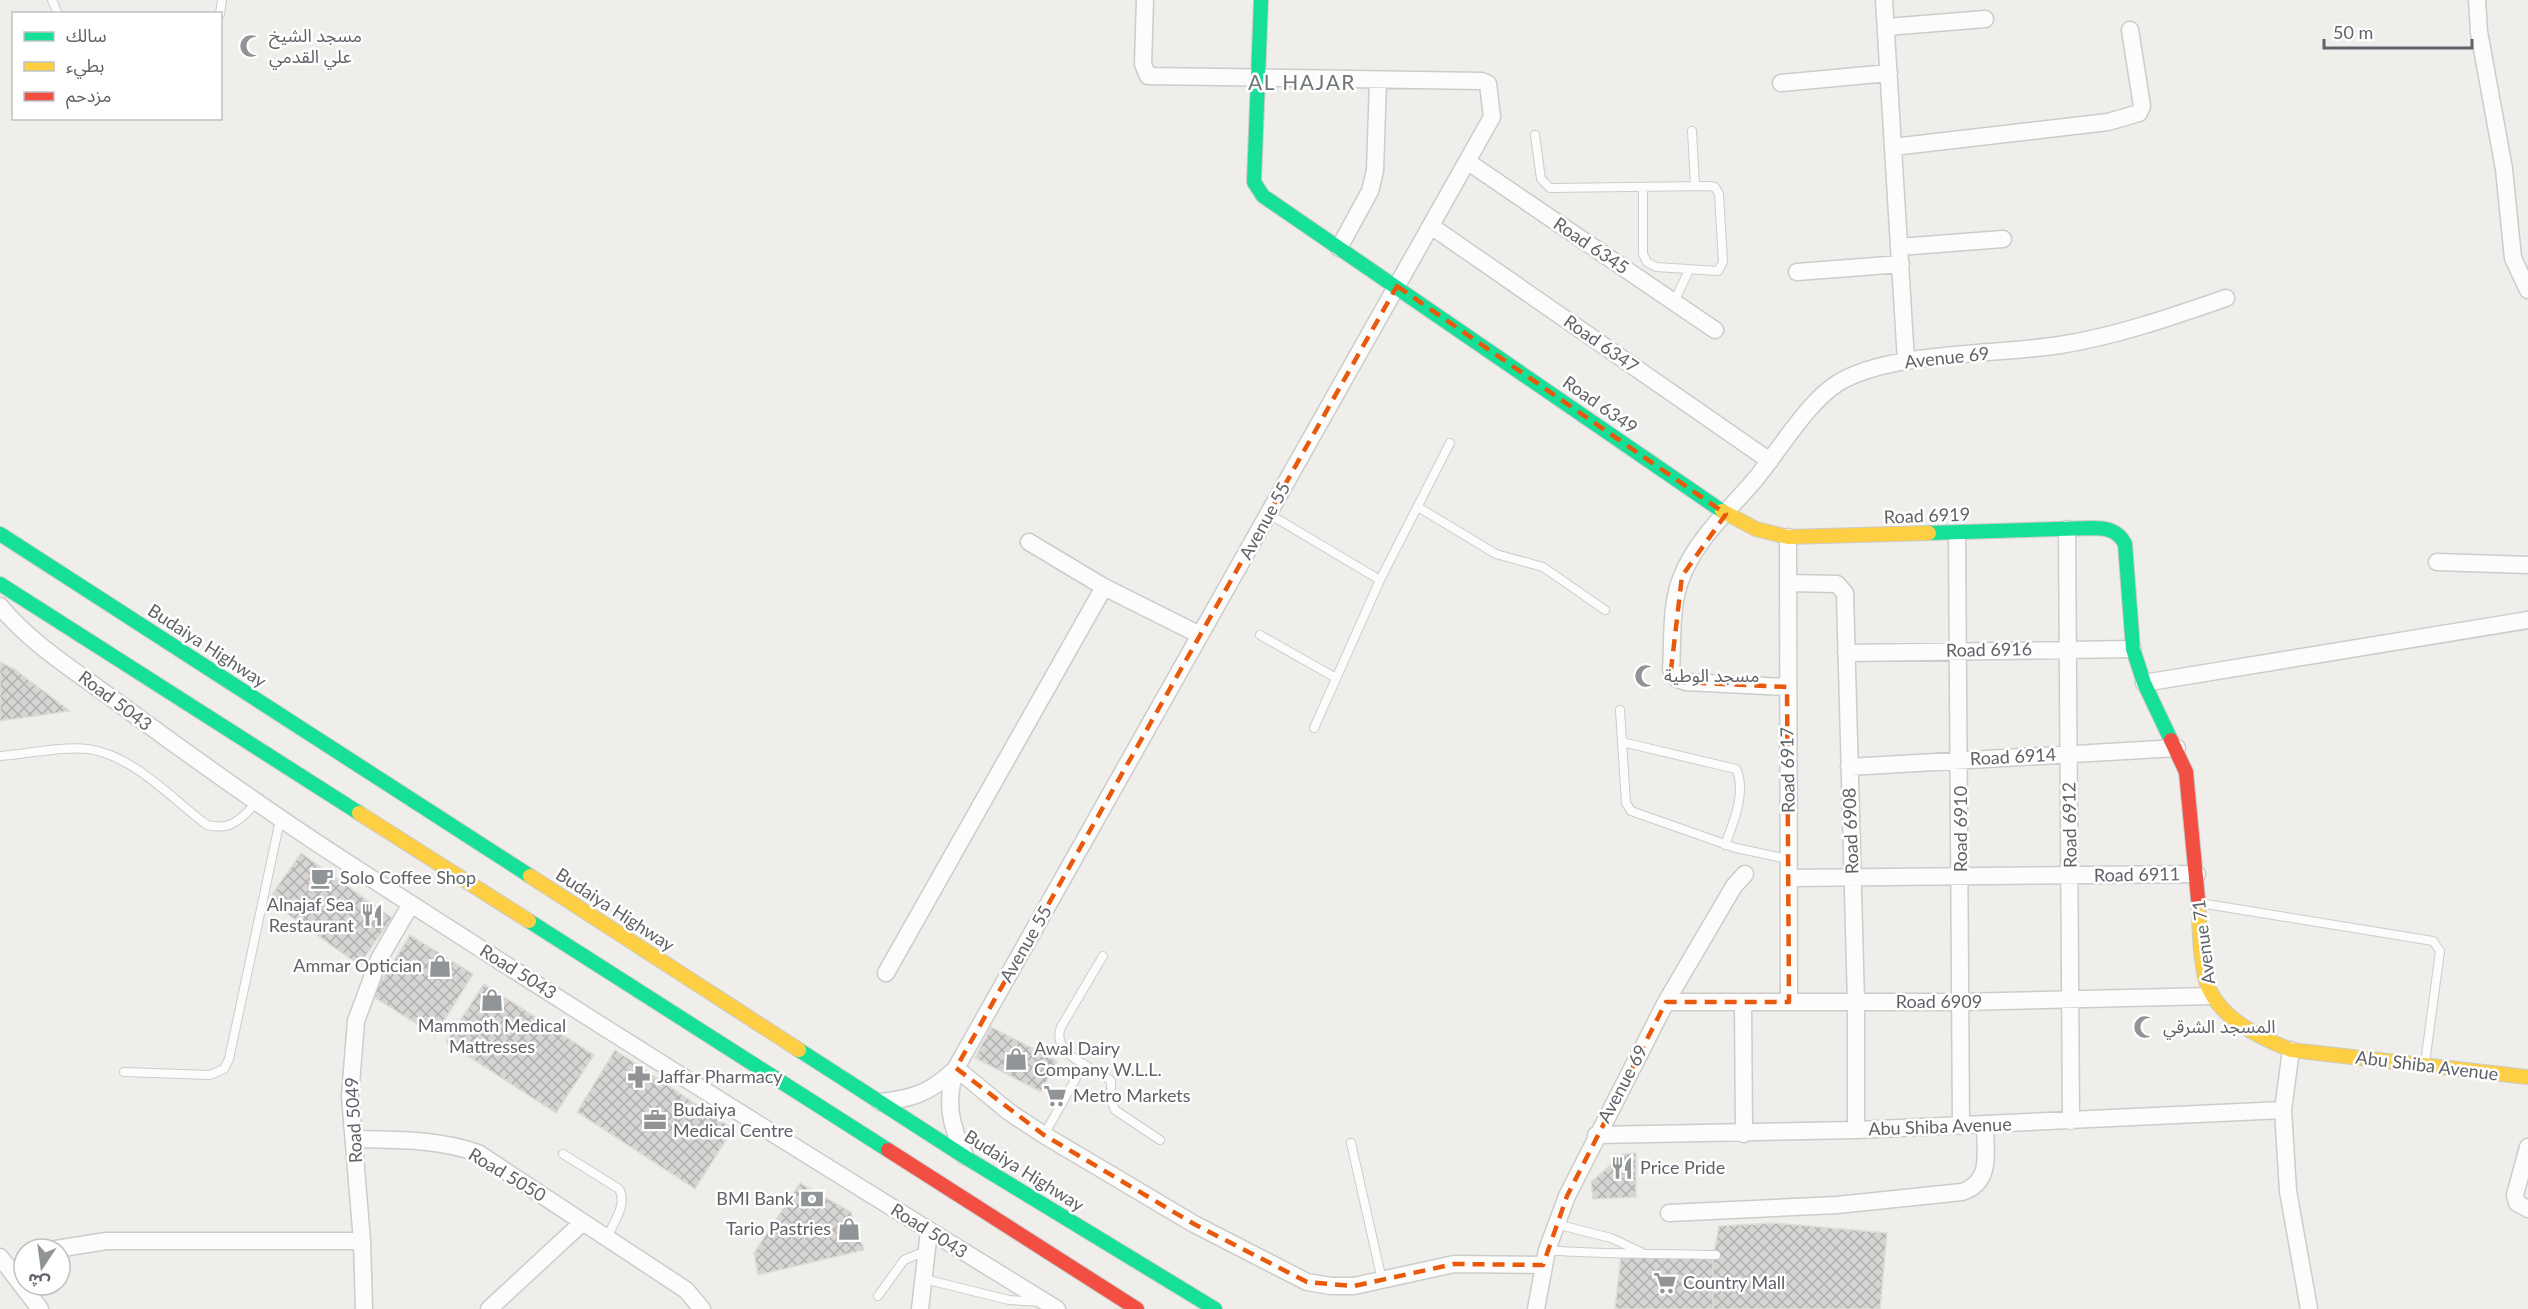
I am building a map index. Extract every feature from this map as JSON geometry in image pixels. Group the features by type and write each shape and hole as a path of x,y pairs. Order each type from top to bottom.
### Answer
{"main road":[{"path":"1261,0 1255,173 1257,189 1263,196 1397,286"},
{"name":"Road 6349","path":"1397,286 1749,528 1769,535 1788,537"},
{"name":"Road 6919","path":"1788,537 2067,529"},
{"name":"Avenue 71","path":"2067,529 2110,529 2123,538 2133,649 2144,683 2177,748 2186,772 2205,978 2211,996 2247,1029 2291,1050"},
{"name":"Budaiya Highway","path":"0,534 965,1157 1215,1309"},
{"path":"0,584 1137,1309"},
{"name":"Abu Shiba Avenue","path":"2291,1050 2528,1077"}],"street":[{"path":"1145,0 1145,73 1153,77 1378,81 1375,171 1370,191 1339,248"},
{"path":"1884,0 1906,361"},
{"path":"2477,0 2479,32 2504,169 2513,258 2528,290"},
{"path":"1887,27 1985,20"},
{"path":"1893,147 2108,122 2139,113 2142,106 2130,30"},
{"path":"1781,83 1889,74"},
{"name":"Avenue 55","path":"965,1157 948,1112 949,1088 956,1068 1490,124 1491,100 1487,83 1378,81"},
{"name":"Road 6345","path":"1468,162 1715,330"},
{"name":"Road 6347","path":"1431,226 1770,461"},
{"path":"1899,247 2003,239"},
{"path":"1797,272 1901,264"},
{"name":"Avenue 69","path":"1787,687 1681,682 1671,670 1675,603 1682,576 1701,543 1822,395 1837,383 1873,368 1906,361 2062,345 2144,326 2226,298"},
{"name":"Road 6912","path":"2067,529 2072,999 2071,1121"},
{"name":"Road 6910","path":"1957,533 1960,651 1961,1126"},
{"name":"Road 6917","path":"1788,537 1789,1002"},
{"path":"1029,543 1104,586 1200,635"},
{"path":"2437,562 2528,565"},
{"name":"Road 6908","path":"1789,583 1837,584 1845,593 1856,1002 1856,1130"},
{"path":"886,973 1104,586"},
{"name":"Road 5043","path":"0,606 12,620 58,658 173,745 280,820 928,1231 1050,1305"},
{"path":"2144,683 2528,620"},
{"name":"Road 6916","path":"1846,653 2133,649"},
{"name":"Road 6914","path":"1849,767 2177,748"},
{"name":"Avenue 69","path":"1536,1309 1545,1257 1556,1224 1596,1135 1666,1002 1734,886 1745,874"},
{"name":"Road 6911","path":"1789,878 2197,874"},
{"name":"Road 5049","path":"364,1309 362,1241 350,1096 356,1021 379,959 411,904"},
{"name":"Road 6909","path":"1666,1002 1961,1002 2211,996"},
{"path":"1743,1002 1744,1134"},
{"path":"2291,1050 2283,1110 2288,1191 2309,1309"},
{"path":"956,1068 1009,1112 1044,1135 1194,1224 1285,1273 1307,1282 1330,1286 1354,1286 1454,1264 1545,1257"},
{"name":"Avenue 55","path":"880,1102 900,1100 926,1093 956,1068"},
{"name":"Abu Shiba Avenue","path":"1596,1135 1744,1134 1856,1130 2283,1110"},
{"path":"1669,1213 1838,1206 1962,1192 1976,1185 1985,1171 1985,1125"},
{"name":"Road 5050","path":"355,1139 427,1141 453,1144 478,1153 686,1290 702,1309"},
{"path":"2528,1148 2515,1195 2517,1203 2528,1209"},
{"path":"489,1309 582,1222"},
{"path":"920,1309 928,1231"},
{"path":"72,1246 106,1241 362,1241"},
{"path":"11,1261 40,1309"}],"lane":[{"path":"1692,131 1695,186"},
{"path":"1535,135 1541,179 1547,187 1712,186 1719,194 1723,262 1721,268 1714,272 1656,267 1644,259 1643,187"},
{"path":"1674,302 1689,270"},
{"path":"1314,728 1380,580 1450,443"},
{"path":"1418,507 1496,554 1543,567 1605,610"},
{"path":"1269,514 1380,580"},
{"path":"1260,635 1336,678"},
{"path":"1620,710 1626,803 1631,812 1725,844 1788,859"},
{"path":"1622,742 1736,769 1739,775 1737,811 1725,844"},
{"path":"0,756 70,748 89,749 111,756 136,770 207,825 219,828 232,826 256,803"},
{"path":"124,1072 210,1075 220,1072 227,1064 280,820"},
{"path":"2199,902 2433,941 2440,951 2425,1065"},
{"path":"1103,956 1059,1033 1064,1051 1111,1081 1111,1100 1115,1110 1160,1140"},
{"path":"1044,1135 1084,1064"},
{"path":"1351,1143 1382,1280"},
{"path":"563,1155 619,1189 623,1195 622,1203 607,1238"},
{"path":"1556,1224 1611,1238 1641,1252"},
{"path":"878,1296 904,1260 926,1251"},
{"path":"1545,1257 1641,1252 1716,1255"},
{"path":"924,1279 1009,1300 1050,1305"}],"highlighted area":[{"path":"1397,286 1726,514 1682,576 1671,670 1681,682 1787,687 1789,1002 1666,1002 1567,1196 1543,1265 1454,1264 1354,1286 1307,1282 1194,1224 1044,1135 956,1068"}],"building":[{"path":"0,662 14,669 70,711 0,721"},
{"path":"301,853 392,918 359,965 268,900"},
{"path":"410,935 473,974 435,1035 372,996"},
{"path":"484,984 594,1055 556,1113 446,1042"},
{"name":"Awal Dairy Company W.L.L.","path":"991,1027 1057,1061 1041,1092 975,1058"},
{"name":"Budaiya Medical Centre","path":"615,1050 733,1129 695,1189 577,1112"},
{"name":"Price Pride","path":"1636,1153 1636,1197 1593,1199 1591,1182 1623,1154"},
{"path":"800,1183 851,1212 864,1250 758,1275 754,1253"},
{"path":"1775,1223 1887,1233 1880,1309 1713,1309 1713,1258 1719,1226"},
{"name":"Country Mall","path":"1621,1256 1713,1258 1713,1309 1615,1309"}],"traffic: fast":[{"path":"1261,0 1254,182 1263,196 1722,511"},
{"path":"1929,533 2092,528 2107,529 2119,536 2125,544 2133,649 2144,683 2171,740"},
{"path":"0,534 530,876"},
{"path":"0,584 359,813"},
{"path":"529,921 888,1150"},
{"path":"799,1050 965,1157 1215,1309"}],"traffic: slow":[{"path":"1722,511 1756,529 1788,537 1929,533"},
{"path":"359,813 529,921"},
{"path":"530,876 799,1050"},
{"path":"2198,899 2202,958 2210,991 2227,1014 2265,1039 2291,1050 2528,1077"}],"traffic: jam":[{"path":"2171,740 2186,772 2198,899"},
{"path":"888,1150 1137,1309"}],"place":[{"name":"مسجد الشيخ علي القدمي","path":"251,46"},
{"name":"مسجد الوطية","path":"1646,676"},
{"name":"Solo Coffee Shop","path":"322,878"},
{"name":"Alnajaf Sea Restaurant","path":"372,915"},
{"name":"Ammar Optician","path":"440,966"},
{"name":"Mammoth Medical Mattresses","path":"492,1000"},
{"name":"المسجد الشرقي","path":"2145,1027"},
{"name":"Awal Dairy Company W.L.L.","path":"1016,1059"},
{"name":"Jaffar Pharmacy","path":"639,1077"},
{"name":"Metro Markets","path":"1055,1096"},
{"name":"Budaiya Medical Centre","path":"655,1120"},
{"name":"Price Pride","path":"1622,1168"},
{"name":"BMI Bank","path":"812,1199"},
{"name":"Tario Pastries","path":"849,1229"},
{"name":"Country Mall","path":"1665,1283"}],"district":[{"name":"AL HAJAR","path":"1302,83"}]}
